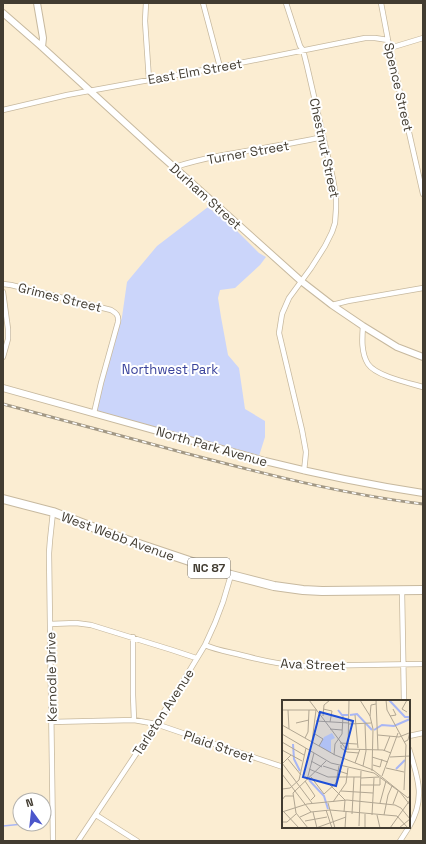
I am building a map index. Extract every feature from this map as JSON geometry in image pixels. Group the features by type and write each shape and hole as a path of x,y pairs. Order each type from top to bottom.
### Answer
{"highway":[{"name":"West Webb Avenue","path":"3,499 53,512 121,538 231,575 274,586 322,591 423,590"}],"street":[{"path":"37,3 43,38 42,47"},
{"path":"146,3 145,21 149,80"},
{"path":"203,3 220,67"},
{"name":"Chestnut Street","path":"286,3 300,46 303,50 336,197 335,223 332,232 326,246 289,298 282,314 279,333 306,452 304,471"},
{"name":"Spence Street","path":"381,3 423,194"},
{"name":"Durham Street","path":"3,13 301,281 332,305 363,326 397,347 423,357"},
{"name":"East Elm Street","path":"3,110 67,95 220,67 365,38 388,40"},
{"path":"390,48 423,38"},
{"name":"Turner Street","path":"175,167 225,155 298,143 323,137"},
{"name":"Grimes Street","path":"3,284 111,310 119,318 94,413"},
{"path":"332,305 423,288"},
{"path":"3,292 8,322 8,339 3,357"},
{"path":"363,326 363,349 364,356 368,364 384,375 423,387"},
{"name":"North Park Avenue","path":"3,388 304,471 423,493"},
{"name":"Kernodle Drive","path":"52,841 50,540 53,512"},
{"name":"Tarleton Avenue","path":"78,841 156,724 205,645 218,616 231,575"},
{"path":"402,591 404,700"},
{"path":"50,624 76,623 91,625 196,658"},
{"path":"133,638 134,720"},
{"name":"Ava Street","path":"205,645 215,649 264,661 299,666 423,664"},
{"name":"Plaid Street","path":"51,722 134,720 156,724 282,767"},
{"path":"410,736 423,733"},
{"path":"410,753 420,788 419,800 410,825"},
{"path":"96,815 137,841"},
{"path":"400,841 408,828"}],"green space":[{"name":"Northwest Park","path":"208,207 234,228 259,253 266,257 260,265 235,288 220,290 218,298 228,355 239,368 245,409 265,421 265,437 259,456 104,414 96,410 122,317 127,282 157,246"}],"waterway":[{"path":"3,826 12,825"}],"railway":[{"path":"3,404 271,475 362,495 423,504"}]}
